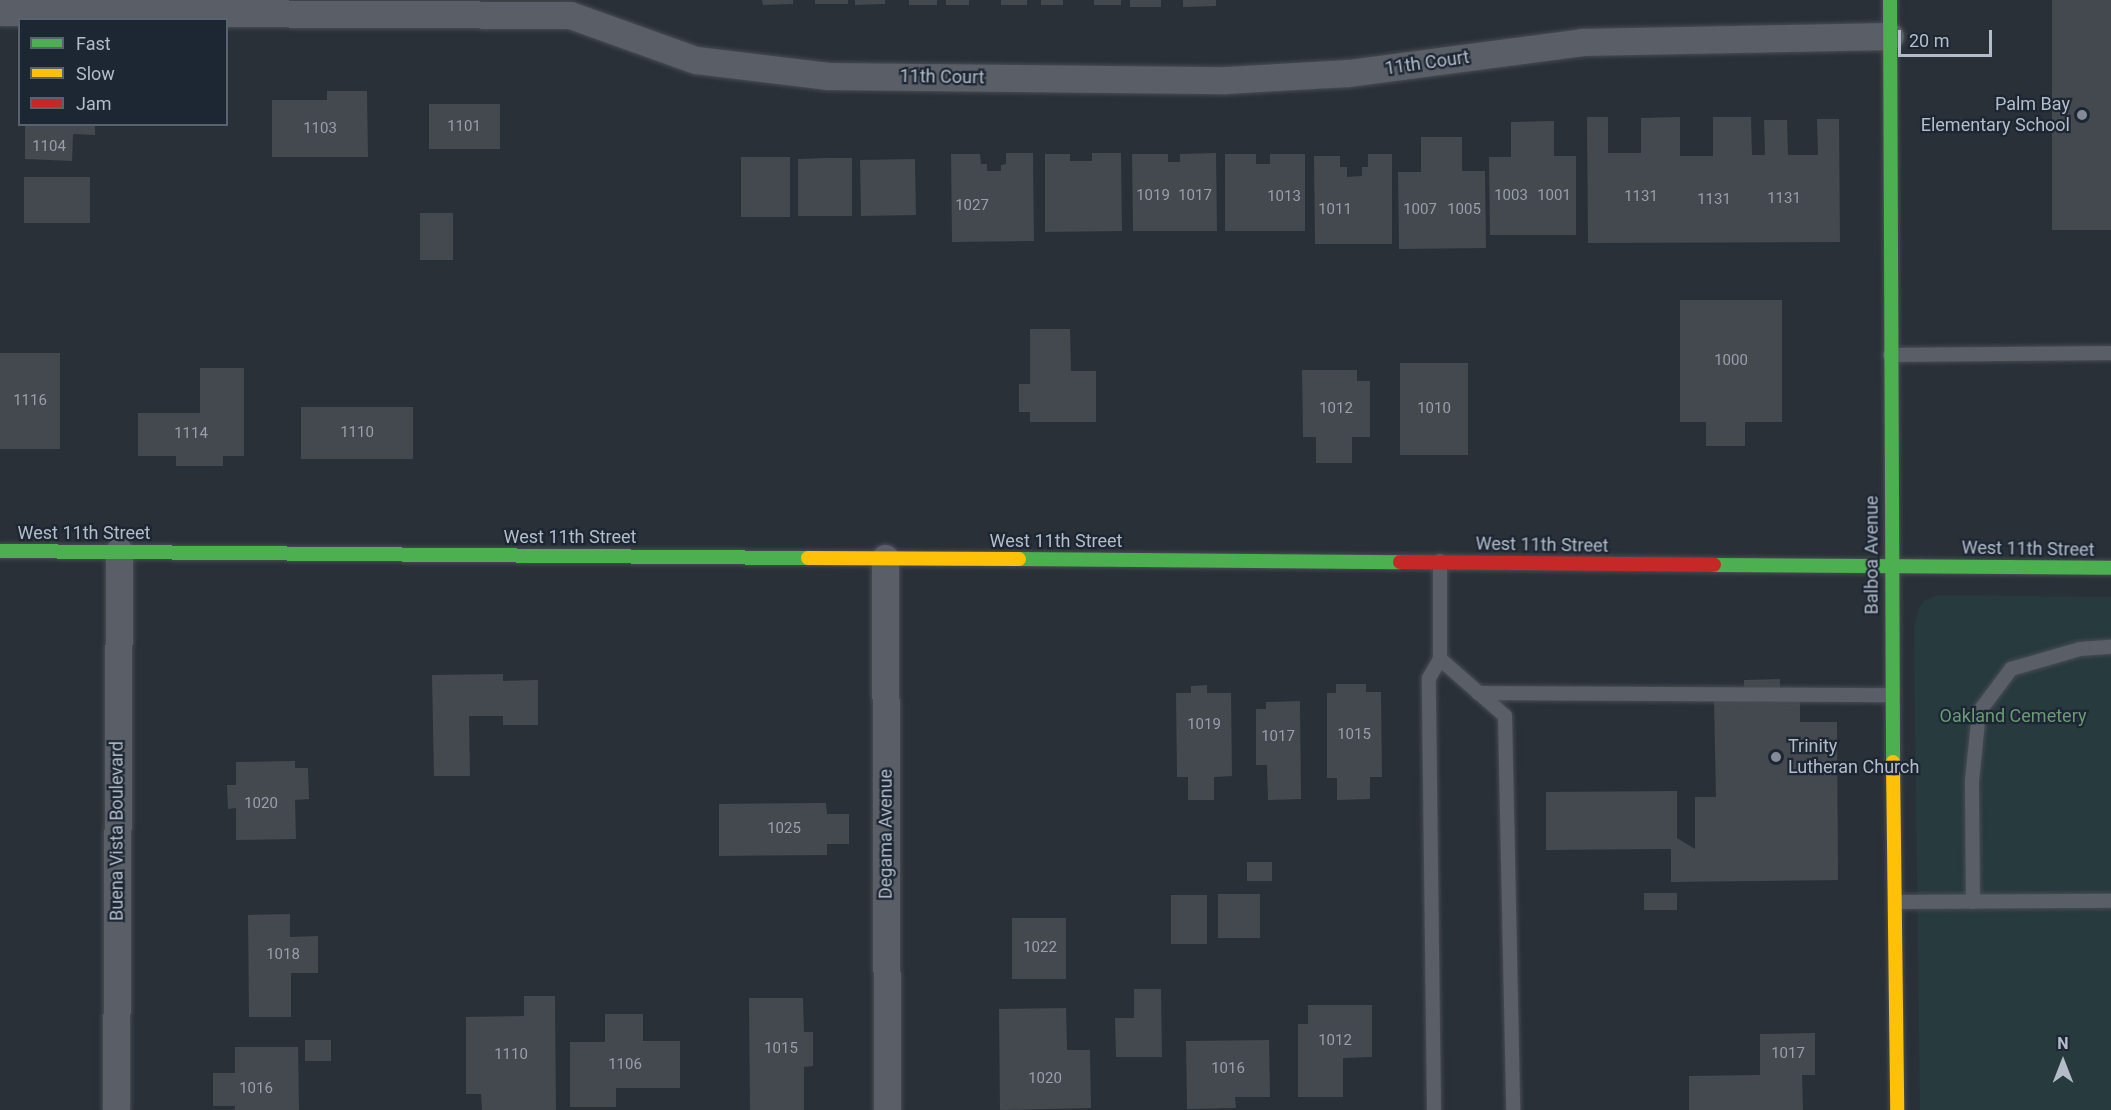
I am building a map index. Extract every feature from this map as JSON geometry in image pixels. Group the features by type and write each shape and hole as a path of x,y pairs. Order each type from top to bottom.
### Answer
{"main road":[{"name":"Balboa Avenue","path":"1890,0 1890,566 1897,1110"},
{"name":"West 11th Street","path":"0,551 2111,568"}],"street":[{"name":"11th Court","path":"0,12 276,5 570,15 696,60 828,76 1226,80 1348,73 1582,42 1890,36"},
{"name":"Buena Vista Boulevard","path":"116,1110 119,551"},
{"name":"Degama Avenue","path":"885,558 887,1110"}],"lane":[{"path":"1890,355 2111,353"},
{"path":"1434,1110 1429,678 1440,659 1440,561"},
{"path":"1973,902 1972,781 1979,712 2011,669 2080,650 2111,647"},
{"path":"1440,659 1505,716 1513,1110"},
{"path":"1478,693 1891,695"},
{"path":"1895,902 2111,901"}],"green space":[{"name":"Oakland Cemetery","path":"1939,595 2111,597 2111,1110 1920,1110 1914,627 1919,608 1925,600"}],"building":[{"path":"762,0 793,0 793,4 763,5"},
{"path":"815,0 848,0 848,4 815,4"},
{"path":"855,0 885,0 885,4 855,5"},
{"path":"909,0 937,0 937,5 909,5"},
{"path":"946,0 969,0 969,5 946,5"},
{"path":"1001,0 1027,0 1027,5 1001,5"},
{"path":"1041,0 1063,0 1063,5 1041,5"},
{"path":"1094,0 1121,0 1121,5 1094,5"},
{"path":"1130,0 1161,0 1161,7 1130,7"},
{"path":"1183,0 1216,0 1216,6 1183,7"},
{"name":"Palm Bay Elementary School","path":"2052,0 2111,0 2111,230 2052,230"},
{"path":"327,91 367,91 368,157 272,157 272,100 327,100"},
{"path":"429,104 500,104 500,149 429,149"},
{"path":"1587,117 1608,117 1608,153 1641,153 1641,118 1680,117 1680,156 1713,156 1713,117 1751,117 1752,155 1765,155 1764,120 1787,120 1788,155 1818,155 1817,119 1839,119 1840,242 1588,243"},
{"path":"1554,121 1554,156 1576,156 1576,235 1490,235 1489,157 1511,157 1511,122"},
{"path":"25,126 95,126 95,135 73,134 72,161 25,159"},
{"path":"1421,137 1462,137 1462,171 1485,171 1486,248 1399,249 1398,172 1421,172"},
{"path":"1006,153 1033,153 1034,241 952,242 951,154 980,154 981,164 987,164 987,171 1001,171 1001,165 1006,164"},
{"path":"1092,153 1121,153 1122,231 1045,232 1045,154 1070,154 1070,161 1092,161"},
{"path":"1216,153 1217,231 1133,231 1132,154 1168,154 1168,162 1180,162 1180,154"},
{"path":"1225,154 1256,154 1256,164 1270,164 1270,154 1305,154 1305,231 1225,231"},
{"path":"1368,154 1392,154 1392,244 1315,244 1314,156 1340,156 1340,167 1347,167 1347,177 1362,176 1362,167 1368,167"},
{"path":"741,157 790,157 790,217 741,217"},
{"path":"852,158 852,216 798,216 798,159"},
{"path":"915,159 916,215 861,216 860,160"},
{"path":"24,177 90,177 90,223 24,223"},
{"path":"420,213 453,213 453,260 420,260"},
{"path":"1680,300 1782,300 1782,422 1745,422 1745,446 1706,446 1706,422 1680,422"},
{"path":"1030,329 1070,329 1071,371 1096,371 1096,422 1030,422 1030,412 1019,412 1019,384 1030,384"},
{"path":"0,353 60,353 60,449 0,449"},
{"path":"1400,363 1468,363 1468,455 1400,455"},
{"path":"200,368 244,368 244,456 223,456 223,466 176,466 176,456 138,456 138,413 200,413"},
{"path":"1302,370 1357,370 1357,381 1370,381 1370,437 1352,437 1352,463 1316,463 1316,437 1303,437"},
{"path":"301,407 413,407 413,459 301,459"},
{"path":"503,674 503,681 538,680 538,725 503,725 503,716 469,716 470,776 434,776 432,675"},
{"name":"Trinity Lutheran Church","path":"1780,679 1780,700 1800,700 1800,722 1837,722 1838,880 1671,882 1671,849 1546,850 1546,792 1677,791 1677,838 1695,849 1695,797 1716,797 1714,701 1744,701 1744,680"},
{"path":"1336,684 1366,684 1366,692 1381,692 1382,777 1370,777 1370,799 1337,800 1337,778 1327,778 1327,693 1336,693"},
{"path":"1207,685 1207,693 1231,693 1232,776 1214,777 1214,800 1188,800 1188,777 1177,777 1176,693 1191,693 1191,686"},
{"path":"1300,701 1301,799 1268,800 1267,765 1256,765 1256,709 1266,709 1266,702"},
{"path":"295,761 295,768 308,768 309,799 295,800 296,839 236,840 236,808 228,809 227,785 236,785 236,762"},
{"path":"826,803 827,814 849,814 849,844 827,844 827,855 719,856 719,804"},
{"path":"1247,862 1272,862 1272,881 1247,881"},
{"path":"1644,893 1677,893 1677,910 1644,910"},
{"path":"1218,894 1260,894 1260,938 1218,938"},
{"path":"1171,895 1207,895 1207,944 1171,944"},
{"path":"290,914 290,937 318,936 318,973 291,973 291,1017 249,1017 248,915"},
{"path":"1012,918 1066,918 1066,979 1012,979"},
{"path":"1134,989 1161,989 1162,1057 1116,1057 1115,1018 1134,1018"},
{"path":"524,996 555,996 556,1110 482,1110 481,1094 466,1094 466,1017 524,1016"},
{"path":"749,998 803,998 804,1032 813,1032 813,1066 804,1067 804,1110 750,1110"},
{"path":"1308,1005 1372,1005 1372,1057 1343,1058 1343,1097 1298,1097 1298,1024 1308,1024"},
{"path":"1066,1008 1067,1050 1090,1050 1091,1108 1000,1110 999,1009"},
{"path":"605,1014 643,1014 643,1041 680,1041 680,1088 616,1088 616,1107 570,1107 570,1042 605,1042"},
{"path":"1815,1033 1815,1075 1802,1075 1803,1110 1689,1110 1689,1076 1760,1075 1760,1034"},
{"path":"305,1040 331,1040 331,1061 305,1061"},
{"path":"1269,1040 1270,1097 1235,1097 1236,1108 1187,1109 1186,1041"},
{"path":"235,1047 298,1047 299,1110 235,1110 235,1106 213,1106 213,1073 235,1073"}],"traffic: fast":[{"path":"1890,0 1893,762"},
{"path":"0,551 808,558"},
{"path":"1019,559 1400,562"},
{"path":"1714,565 2111,568"}],"traffic: slow":[{"path":"808,558 1019,559"},
{"path":"1893,762 1897,1110"}],"traffic: jam":[{"path":"1400,562 1714,565"}],"place":[{"name":"Palm Bay Elementary School","path":"2082,115"},
{"name":"Trinity Lutheran Church","path":"1776,757"}]}
